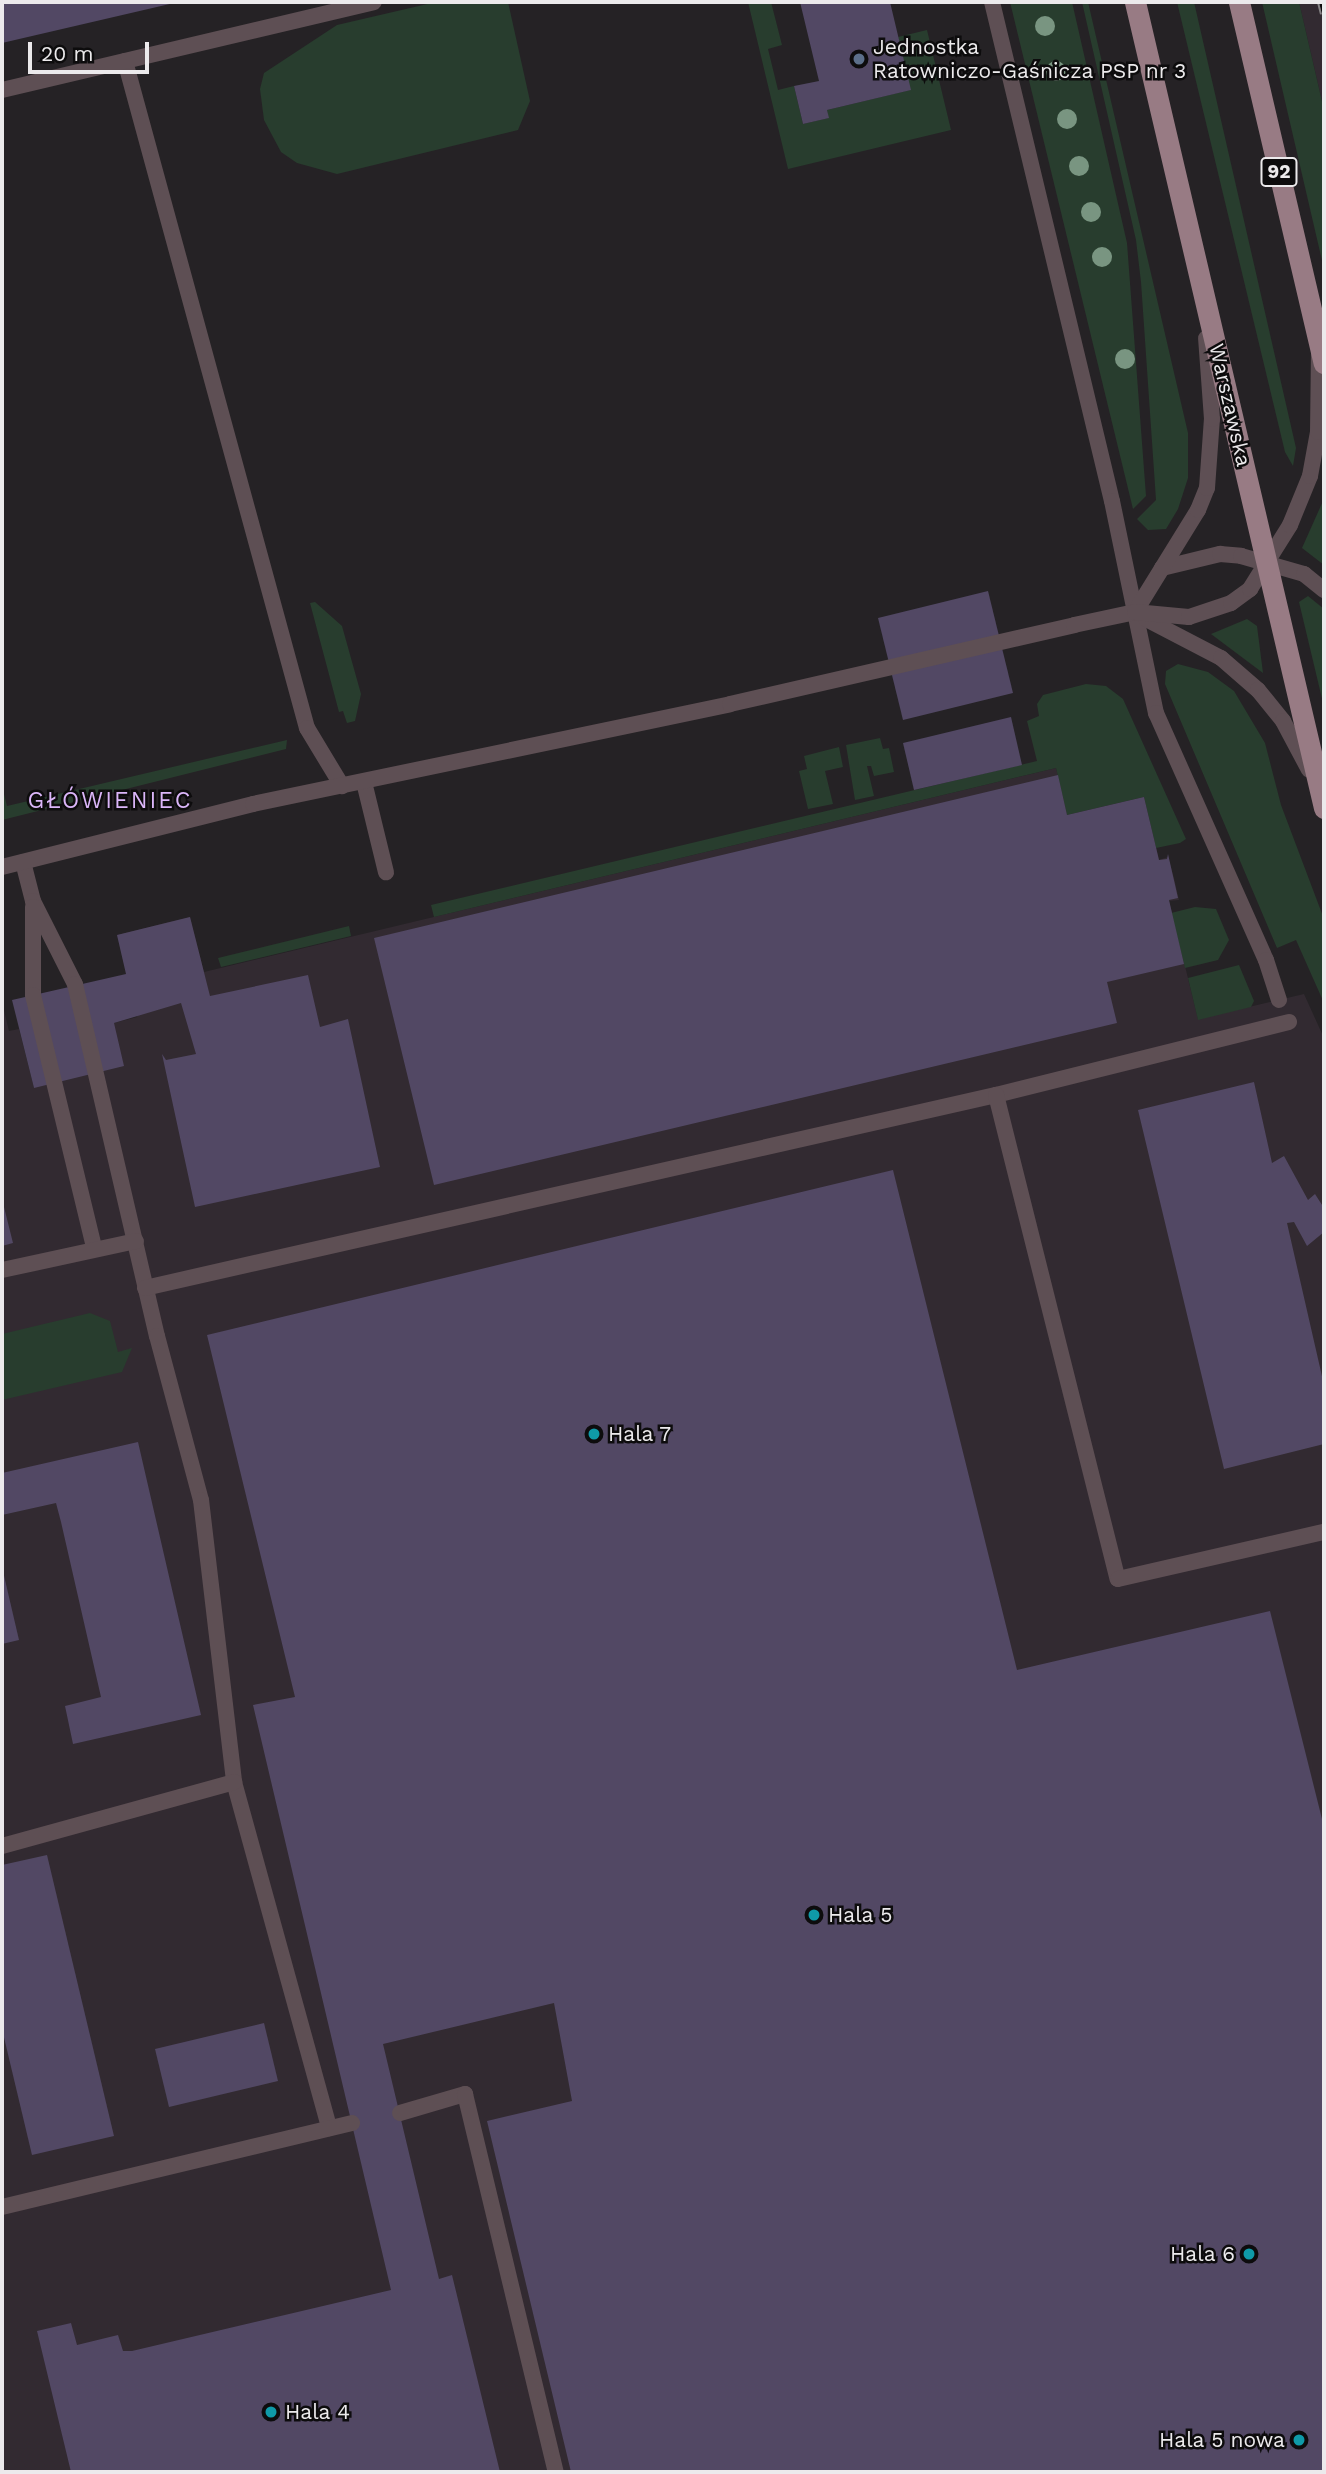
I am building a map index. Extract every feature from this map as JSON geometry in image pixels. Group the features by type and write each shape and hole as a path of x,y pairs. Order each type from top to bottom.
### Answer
{"main road":[{"name":"Warszawska","path":"1135,2 1324,805"},
{"name":"92","path":"1239,2 1324,363"}],"lane":[{"path":"2,90 374,2"},
{"path":"992,2 1135,612 1156,713 1266,960 1279,1000"},
{"path":"125,61 307,728 342,786"},
{"path":"1135,612 1207,488 1212,419 1203,294"},
{"path":"2,867 342,786 1135,612 1189,617 1231,603 1250,589 1290,525 1310,476 1318,432 1319,341"},
{"path":"1162,568 1220,554 1266,560 1304,574 1324,590"},
{"path":"1135,612 1221,658 1258,690 1293,738 1324,805"},
{"path":"364,782 386,872"},
{"path":"23,862 33,901 75,984 145,1287 201,1500 234,1782 329,2128"},
{"path":"33,901 33,995 94,1248"},
{"path":"145,1287 996,1095 1289,1022"},
{"path":"996,1095 1118,1579 1324,1532"},
{"path":"2,1270 135,1241"},
{"path":"2,1846 234,1782"},
{"path":"400,2113 465,2094 556,2472"},
{"path":"2,2207 352,2123"}],"shaded area":[{"path":"1299,2 1324,2 1324,110"},
{"path":"1056,768 1068,815 1144,797 1159,860 1168,857 1174,878 1179,900 1169,901 1198,1019 1304,994 1324,1038 1324,2472 2,2472 2,1002 9,1031 19,1029 34,1088 114,1023 137,1017 117,935 190,917 204,972"}],"green space":[{"path":"436,2 508,2 530,101 518,130 337,174 297,163 281,152 264,120 260,89 264,73 337,25"},
{"path":"748,2 771,2 782,45 768,49 778,90 794,86 803,124 828,118 827,110 910,90 898,37 927,30 951,130 788,169"},
{"path":"1010,2 1072,2 1127,243 1146,496 1133,509"},
{"path":"1082,2 1088,2 1188,433 1188,478 1178,509 1166,529 1148,530 1137,519 1156,500 1141,282 1136,240"},
{"path":"1177,2 1194,2 1296,448 1293,466 1285,452"},
{"path":"1262,2 1299,2 1324,110 1324,269"},
{"path":"1324,501 1324,565 1302,548"},
{"path":"1308,596 1324,609 1324,707 1299,602"},
{"path":"315,602 342,626 361,694 355,721 347,723 343,711 339,712 310,603"},
{"path":"1247,619 1257,626 1263,673 1211,634"},
{"path":"1178,664 1208,672 1234,691 1265,743 1281,805 1324,919 1324,1003 1296,940 1277,948 1165,684 1166,671"},
{"path":"1086,684 1106,686 1123,699 1186,839 1180,843 1156,848 1144,797 1067,815 1056,768 434,917 431,905 1037,761 1027,721 1039,716 1037,704 1043,695"},
{"path":"880,738 883,749 889,748 894,772 874,776 871,766 867,766 874,796 855,800 846,745"},
{"path":"287,740 286,749 2,820 2,786 7,806"},
{"path":"839,747 843,767 825,771 833,804 808,809 799,771 807,769 804,756"},
{"path":"1195,907 1216,909 1229,940 1218,960 1185,968 1171,913"},
{"path":"349,926 351,936 221,967 218,958"},
{"path":"1239,965 1254,1001 1251,1007 1198,1020 1188,978"},
{"path":"90,1313 110,1321 118,1352 132,1348 122,1372 2,1400 2,1334"}],"building":[{"path":"2,2 174,2 174,3 2,43"},
{"name":"Jednostka Ratowniczo-Gaśnicza PSP nr 3","path":"800,2 890,2 911,90 827,110 829,118 803,124 794,86 819,81"},
{"path":"988,591 1013,693 903,720 878,618"},
{"path":"1011,717 1022,765 914,790 903,743"},
{"path":"1058,775 1067,815 1144,797 1159,860 1167,859 1168,854 1178,898 1169,900 1184,964 1107,982 1117,1023 434,1185 374,938"},
{"path":"190,917 210,996 308,975 320,1027 348,1019 380,1167 195,1207 162,1054 166,1060 196,1054 181,1003 114,1023 124,1066 34,1088 12,1000 126,974 117,935"},
{"path":"1254,1082 1272,1163 1284,1156 1308,1200 1315,1194 1324,1208 1324,1232 1307,1246 1294,1222 1287,1223 1324,1385 1324,1444 1224,1469 1138,1110"},
{"name":"Hala 5","path":"893,1170 1017,1670 1270,1611 1324,1827 1324,2472 571,2472 487,2121 572,2101 554,2003 383,2044 439,2279 452,2275 500,2472 71,2472 37,2331 71,2323 77,2345 118,2335 123,2351 132,2351 391,2290 253,1705 295,1697 207,1335"},
{"path":"2,1199 13,1243 2,1246"},
{"path":"138,1442 201,1715 73,1744 65,1706 101,1697 61,1522 56,1503 2,1515 2,1473"},
{"path":"2,1567 19,1640 2,1644"},
{"path":"47,1855 114,2136 32,2155 2,2029 2,1865"},
{"path":"264,2023 278,2081 169,2107 155,2049"}],"railway":[{"path":"1321,2 1324,14"}],"place":[{"name":"Jednostka Ratowniczo-Gaśnicza PSP nr 3","path":"859,59"},
{"name":"Hala 7","path":"594,1434"},
{"name":"Hala 5","path":"814,1915"},
{"name":"Hala 6","path":"1249,2254"},
{"name":"Hala 4","path":"271,2412"},
{"name":"Hala 5 nowa","path":"1299,2440"}],"district":[{"name":"GŁÓWIENIEC","path":"110,801"}]}
